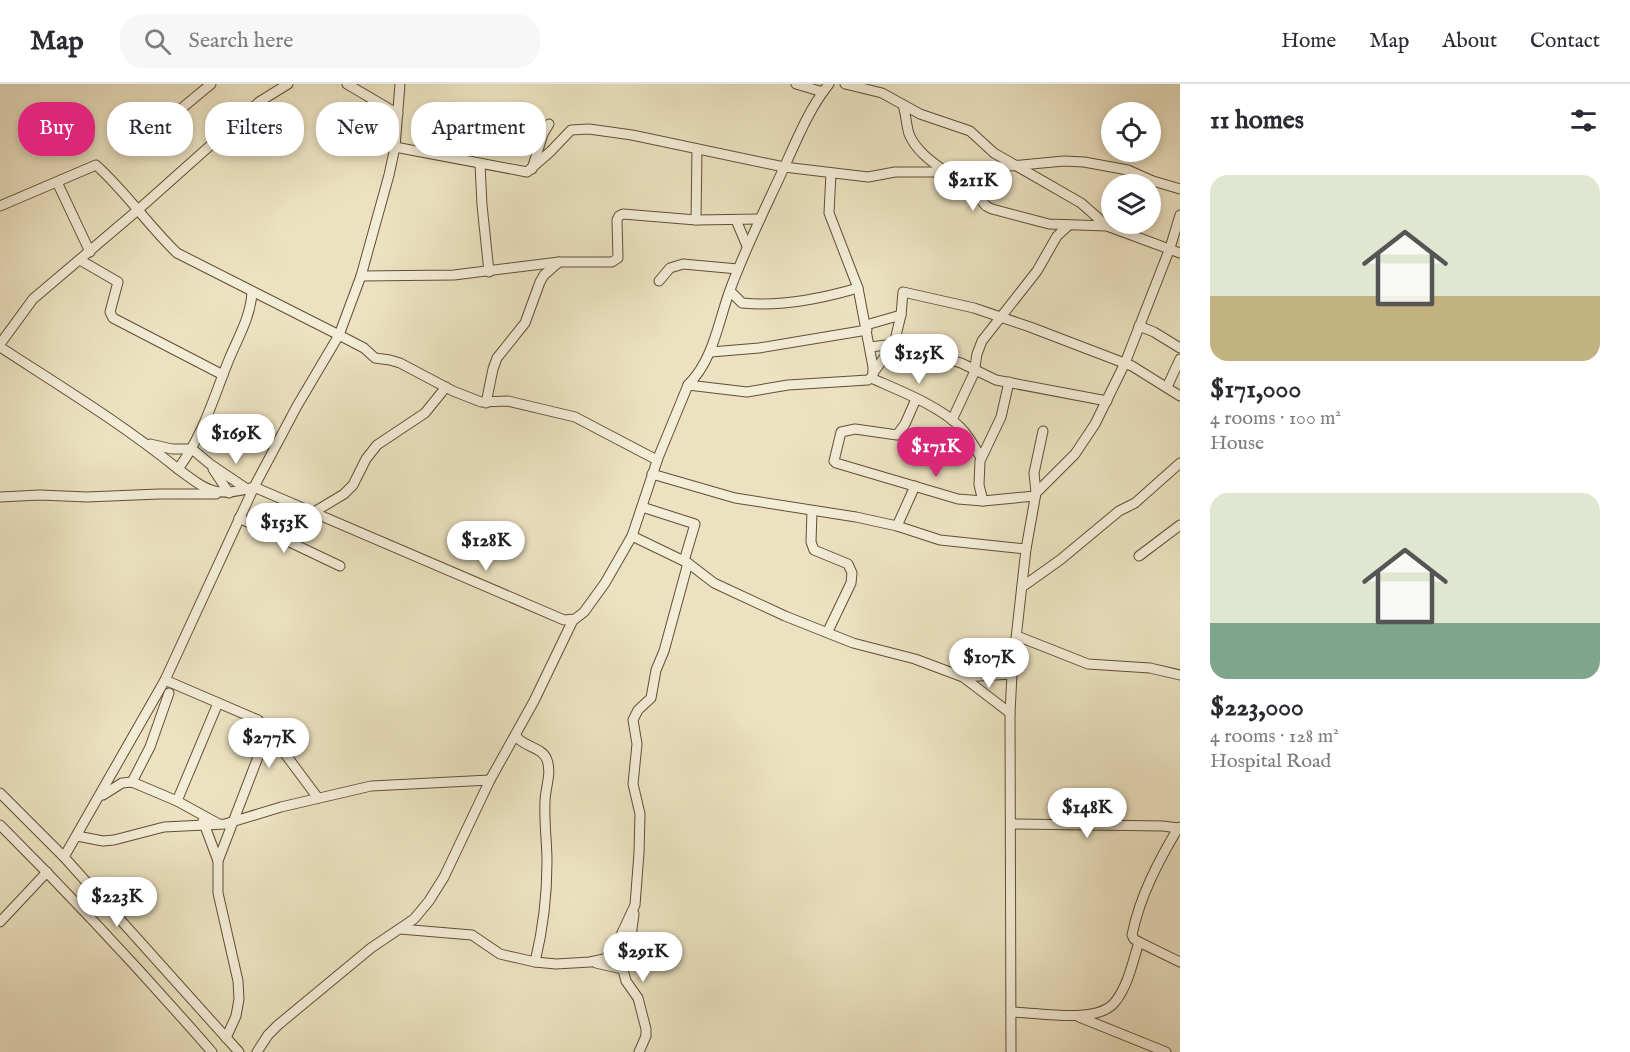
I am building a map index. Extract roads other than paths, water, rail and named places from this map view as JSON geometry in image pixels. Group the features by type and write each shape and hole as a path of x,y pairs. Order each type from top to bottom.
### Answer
{"street":[{"path":"189,102 211,84"},
{"path":"225,494 205,488 85,400 0,346 33,299 90,252 259,102 288,84"},
{"path":"347,84 378,102"},
{"path":"399,114 400,84"},
{"path":"145,442 172,449 192,449 210,464 251,488 314,512 564,620 573,620 580,616 594,600 632,536 657,460 688,385 711,352 747,246 811,110 826,88 796,84"},
{"path":"845,84 882,93 920,114 970,131 985,147 1081,203 1101,221"},
{"path":"903,105 909,133 914,143 929,160 970,187 986,206 1035,222 1101,226"},
{"path":"531,170 543,134 549,124"},
{"path":"399,148 522,172 531,170 571,130 589,129 632,135 784,166 868,177 896,172 946,172 1064,161 1128,170 1180,189"},
{"path":"696,220 697,149"},
{"path":"64,857 165,680 251,488 339,335 362,276 393,156"},
{"path":"480,164 489,272"},
{"path":"0,206 96,165 139,209 177,253 364,348 375,358 400,363 446,387 486,403 508,401 575,417 657,460"},
{"path":"831,173 829,213 858,288 867,327 872,375"},
{"path":"57,182 90,252"},
{"path":"362,276 454,275 559,262 616,261 618,258 617,220 624,214 696,220 760,219"},
{"path":"916,399 905,424 897,435 866,430 841,432 834,457 836,463 958,499 983,501 1035,495 1075,454 1107,401 1125,363 1170,248 1180,215"},
{"path":"736,220 747,246"},
{"path":"952,420 976,369 980,347 1000,316 1030,280 1057,236 1069,225"},
{"path":"1130,234 1180,253"},
{"path":"80,260 117,280 119,285 110,312 113,318 223,375"},
{"path":"486,403 497,358 525,323 544,275 559,262"},
{"path":"659,281 670,268 683,264 738,269"},
{"path":"538,265 544,275"},
{"path":"730,291 742,303 774,305 819,298 858,288"},
{"path":"872,375 894,344 901,315 903,292 1000,316 1125,363 1142,371 1180,396"},
{"path":"178,469 192,449 208,417 257,294"},
{"path":"711,352 759,348 867,327 901,315"},
{"path":"1139,326 1154,332 1180,348"},
{"path":"870,347 894,344 976,369 996,380 1107,401"},
{"path":"1167,387 1180,359"},
{"path":"688,385 747,392 872,375 952,420 964,432 981,458"},
{"path":"983,501 978,474 981,458 1001,417 1009,382"},
{"path":"314,512 345,494 377,445 425,413 446,387"},
{"path":"1011,1052 1010,713 1012,674 1026,549 1035,495 1034,473 1043,430"},
{"path":"1022,587 1119,511 1135,503 1180,463"},
{"path":"210,464 225,494"},
{"path":"652,474 735,498 897,526 940,540 1026,549"},
{"path":"897,526 915,486"},
{"path":"0,498 40,495 87,497 225,494 251,488"},
{"path":"639,1052 646,1036 646,1029 638,998 626,981 622,969 623,956 630,944 639,853 640,814 633,784 637,744 633,720 638,710 651,698 656,670 664,651 695,524 642,507"},
{"path":"812,511 811,542 814,550 848,564 852,573 851,583 828,631"},
{"path":"239,518 340,566"},
{"path":"1139,556 1180,525"},
{"path":"632,536 686,562 714,583 785,616 828,631 853,643 915,659 963,677 1010,713"},
{"path":"257,1052 268,1035 287,1018 363,954 414,919 429,901 448,868 490,780 534,701 573,620"},
{"path":"1017,636 1088,664 1150,668 1180,675"},
{"path":"963,677 1012,674"},
{"path":"165,680 258,720 268,730 318,798"},
{"path":"156,697 185,688"},
{"path":"132,782 150,747 169,693"},
{"path":"177,801 218,703"},
{"path":"218,861 268,730"},
{"path":"516,736 523,743 543,754 547,759 549,770 544,799 546,892 542,934 535,962"},
{"path":"99,798 114,786 132,782 177,801 203,820 219,824 371,786 490,780"},
{"path":"0,793 64,857 239,1052"},
{"path":"77,836 103,841 114,840 164,826 203,820"},
{"path":"203,820 218,861 218,893 238,981 239,999 236,1016 226,1038"},
{"path":"1011,824 1179,827 1164,850 1145,892 1132,935 1139,942 1180,962"},
{"path":"0,825 47,872 212,1052"},
{"path":"0,922 47,872"},
{"path":"400,929 472,935 500,954 535,962 556,964 590,962 604,959 612,952 635,905"},
{"path":"1011,1012 1077,1016 1099,1013 1113,1004 1128,976 1139,942"},
{"path":"590,962 622,969"},
{"path":"1077,1016 1166,1052"}]}
